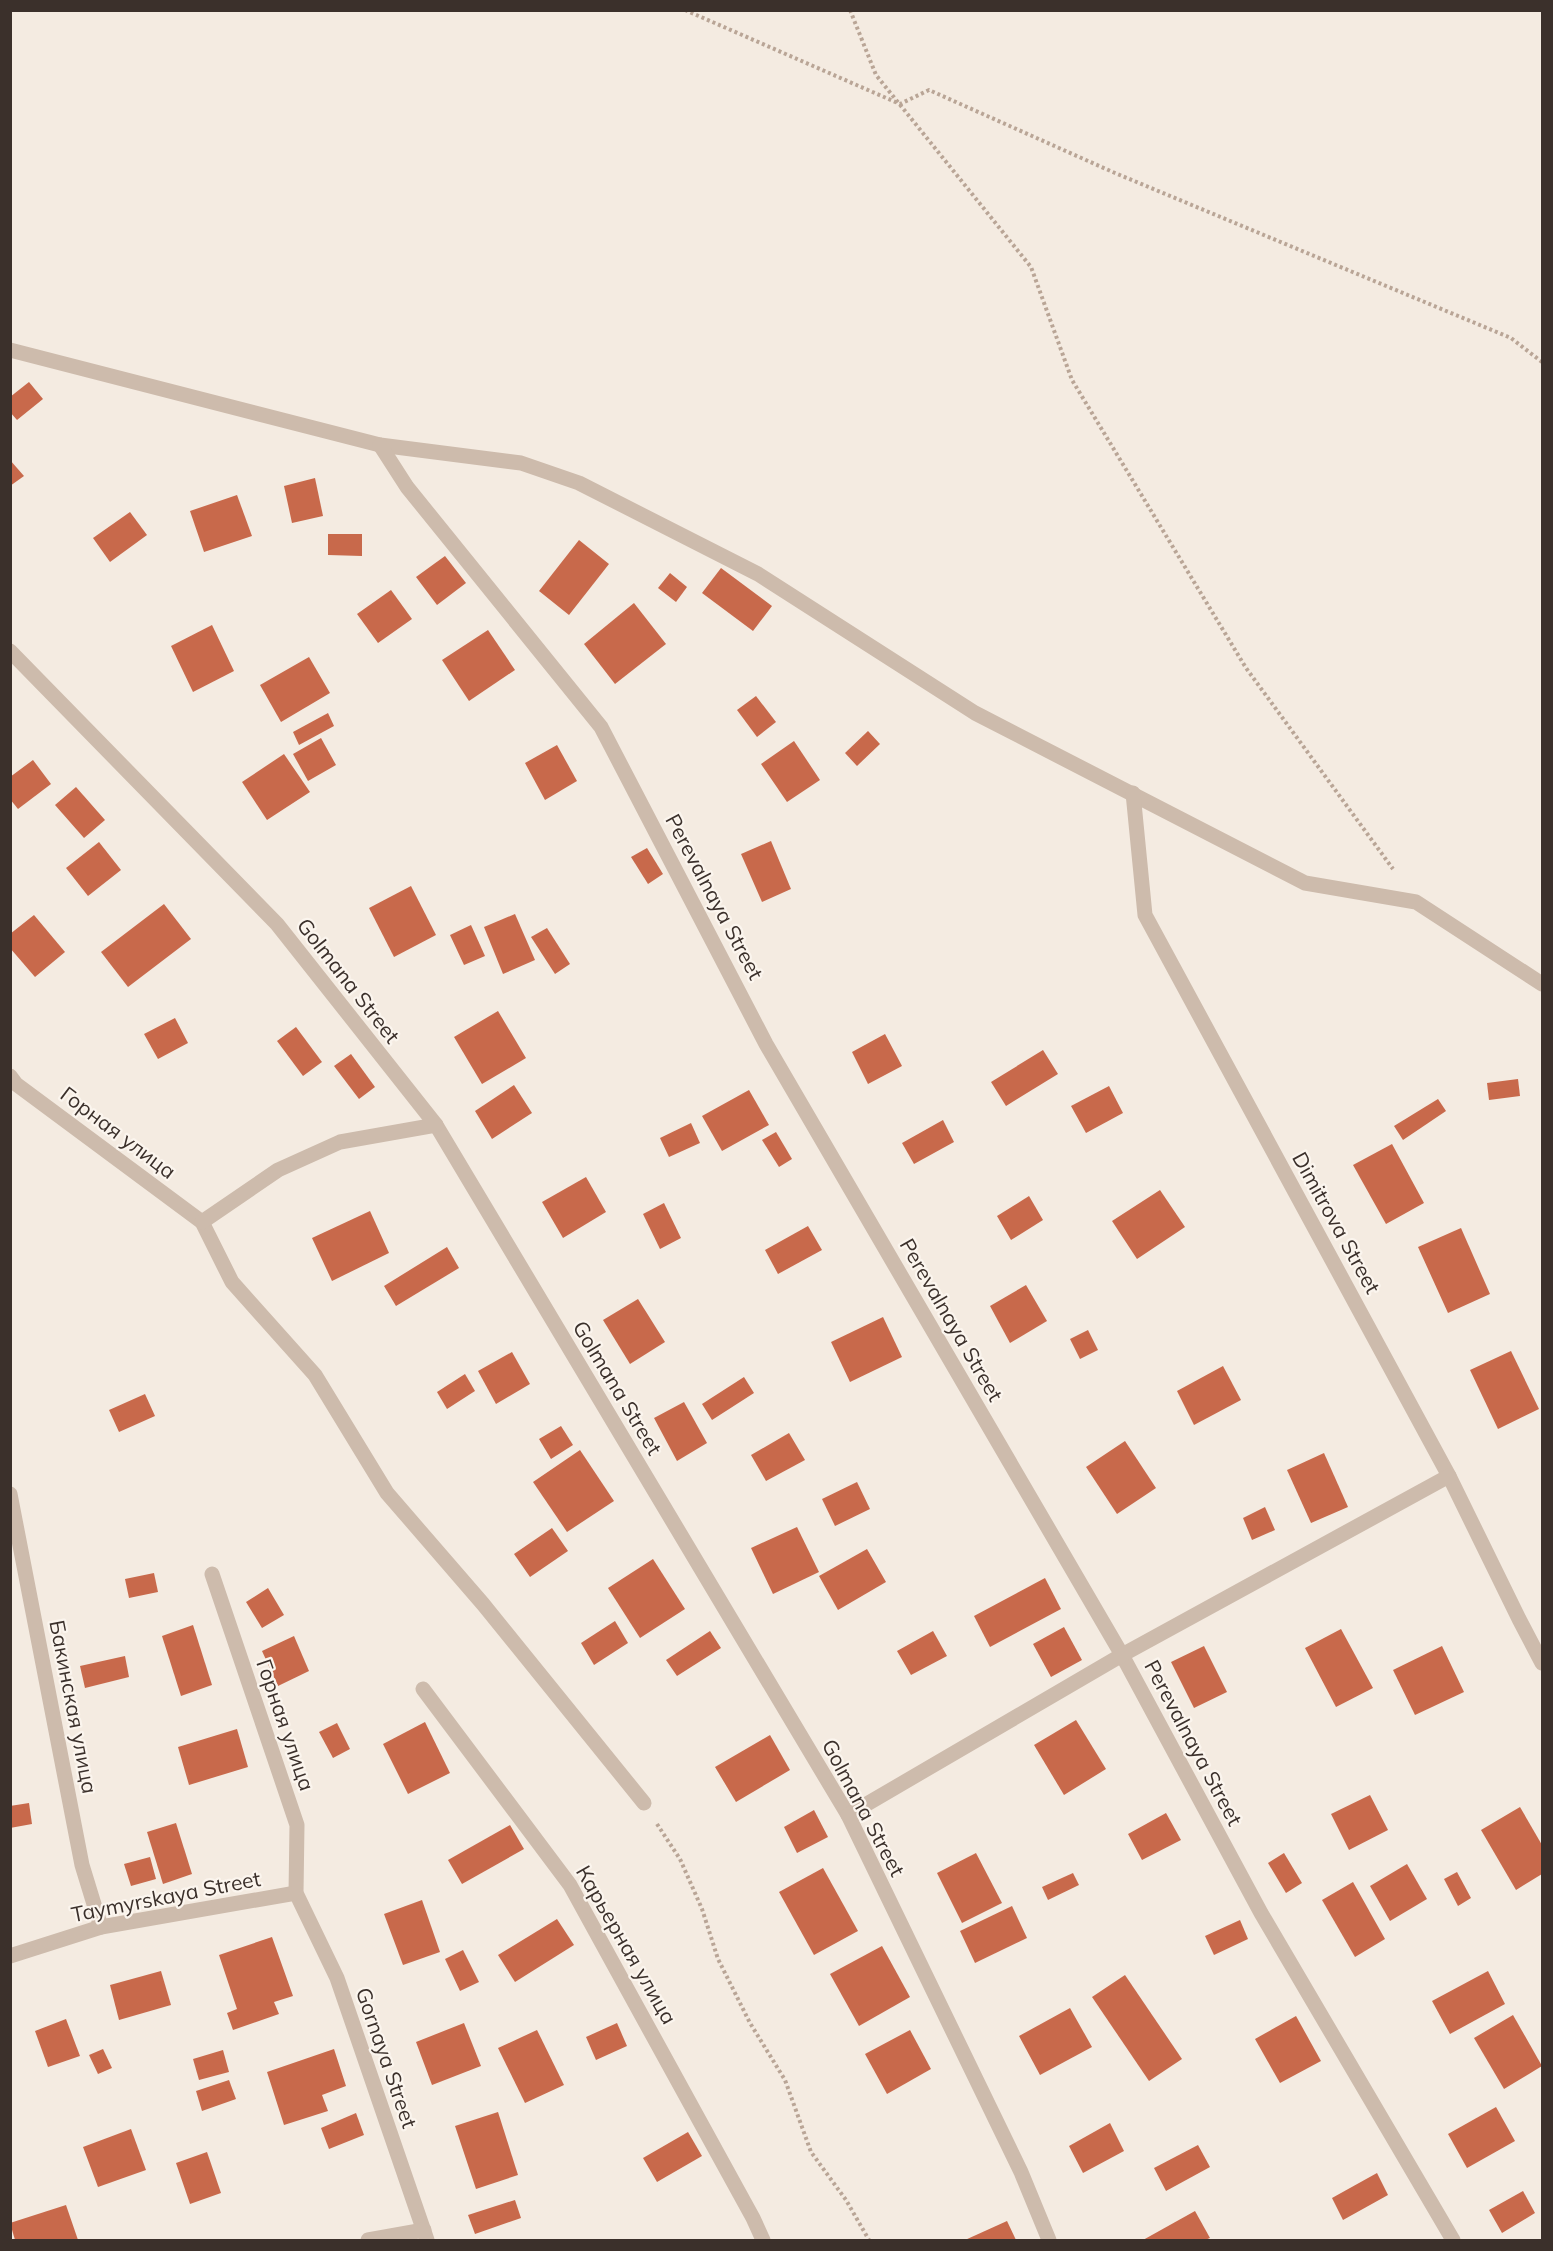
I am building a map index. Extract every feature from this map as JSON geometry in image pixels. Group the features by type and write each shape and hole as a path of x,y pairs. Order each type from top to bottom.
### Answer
{"street":[{"path":"10,350 380,445 521,463 579,483 758,574 975,713 1305,883 1416,902 1542,984"},
{"name":"Perevalnaya Street","path":"380,445 407,487 602,727 766,1044 1122,1655 1261,1913 1453,2241"},
{"name":"Golmana Street","path":"10,651 277,924 436,1125 848,1815 1022,2172 1049,2241"},
{"name":"Dimitrova Street","path":"1133,793 1145,915 1449,1476 1542,1663"},
{"name":"Горная улица","path":"10,1076 16,1084 202,1222"},
{"path":"436,1125 340,1142 278,1170 202,1222 232,1282 315,1375 387,1493 483,1604 644,1803"},
{"path":"848,1815 1122,1655 1449,1476"},
{"name":"Бакинская улица","path":"10,1494 82,1864 101,1927"},
{"name":"Горная улица","path":"212,1574 297,1825 296,1893"},
{"name":"Карьерная улица","path":"423,1689 570,1885 753,2218 763,2241"},
{"name":"Taymyrskaya Street","path":"10,1956 101,1927 296,1893"},
{"name":"Gornaya Street","path":"296,1893 337,1978 425,2235"},
{"path":"368,2241 425,2235"}],"path":[{"path":"685,10 900,104 929,90 1115,173 1511,338 1542,362"},
{"path":"850,10 876,75 1031,267 1072,380 1246,668 1416,902"},
{"path":"644,1803 680,1859 702,1909 718,1959 750,2023 785,2080 811,2152 846,2200 869,2241"}],"building":[{"path":"29,382 43,399 17,420 10,412 10,397"},
{"path":"10,460 24,476 10,486"},
{"path":"315,478 323,516 292,523 284,486"},
{"path":"237,495 252,536 204,552 190,511"},
{"path":"130,512 147,535 110,562 93,538"},
{"path":"328,534 362,534 362,556 328,555"},
{"path":"579,540 609,564 569,615 539,591"},
{"path":"445,556 466,583 437,605 416,577"},
{"path":"721,568 772,606 753,631 702,593"},
{"path":"670,573 687,587 676,602 658,588"},
{"path":"391,590 412,619 378,643 357,614"},
{"path":"634,603 666,644 615,684 584,644"},
{"path":"212,625 234,671 193,692 171,646"},
{"path":"488,630 515,670 469,701 442,660"},
{"path":"309,657 330,693 281,722 260,685"},
{"path":"756,696 776,722 757,737 737,710"},
{"path":"328,713 334,726 299,745 293,732"},
{"path":"868,731 880,744 857,766 845,753"},
{"path":"321,738 336,765 308,781 293,754"},
{"path":"794,741 820,780 787,802 761,764"},
{"path":"557,745 577,781 545,800 525,763"},
{"path":"284,754 310,792 267,820 242,782"},
{"path":"33,760 51,784 18,809 10,799 10,777"},
{"path":"76,787 105,820 84,838 55,805"},
{"path":"771,841 791,889 762,902 741,854"},
{"path":"99,842 121,870 88,896 66,868"},
{"path":"647,848 663,874 648,884 631,857"},
{"path":"411,886 436,935 394,957 369,908"},
{"path":"164,904 191,939 128,987 101,952"},
{"path":"515,914 535,960 503,974 484,927"},
{"path":"34,915 65,952 35,977 10,948 10,934"},
{"path":"471,925 485,956 464,965 450,935"},
{"path":"547,928 570,964 555,974 531,937"},
{"path":"498,1011 526,1058 482,1084 454,1037"},
{"path":"175,1018 188,1043 158,1059 144,1034"},
{"path":"296,1027 322,1062 303,1076 277,1041"},
{"path":"885,1034 902,1066 868,1084 852,1052"},
{"path":"1043,1050 1058,1074 1006,1106 991,1082"},
{"path":"351,1054 375,1087 359,1099 334,1066"},
{"path":"1518,1079 1520,1096 1489,1100 1487,1083"},
{"path":"514,1085 532,1113 492,1139 475,1111"},
{"path":"1109,1086 1123,1113 1086,1133 1071,1106"},
{"path":"749,1090 769,1125 722,1151 702,1116"},
{"path":"1438,1099 1446,1111 1403,1140 1394,1126"},
{"path":"943,1120 954,1142 914,1164 902,1143"},
{"path":"691,1123 700,1143 669,1157 660,1138"},
{"path":"776,1132 792,1159 779,1167 762,1140"},
{"path":"1392,1144 1424,1203 1386,1224 1353,1165"},
{"path":"586,1177 606,1212 563,1238 542,1202"},
{"path":"1160,1190 1185,1227 1137,1259 1112,1221"},
{"path":"1029,1196 1043,1220 1011,1240 997,1216"},
{"path":"664,1203 681,1238 660,1249 643,1214"},
{"path":"370,1211 389,1253 332,1281 312,1238"},
{"path":"808,1226 822,1250 778,1274 765,1250"},
{"path":"1461,1228 1490,1294 1448,1313 1418,1247"},
{"path":"447,1247 459,1268 396,1306 384,1286"},
{"path":"1026,1285 1047,1321 1010,1343 990,1306"},
{"path":"638,1299 665,1342 630,1364 603,1320"},
{"path":"883,1317 902,1357 850,1382 831,1342"},
{"path":"1088,1330 1098,1350 1080,1359 1070,1339"},
{"path":"1511,1351 1539,1409 1498,1429 1470,1370"},
{"path":"512,1352 530,1384 496,1404 478,1371"},
{"path":"1223,1366 1241,1400 1194,1425 1177,1391"},
{"path":"465,1374 475,1391 447,1409 437,1392"},
{"path":"744,1377 754,1393 712,1420 702,1404"},
{"path":"145,1394 155,1416 119,1432 109,1410"},
{"path":"684,1402 707,1443 677,1461 654,1418"},
{"path":"561,1426 573,1445 551,1459 539,1439"},
{"path":"789,1433 805,1460 766,1481 751,1455"},
{"path":"1125,1441 1156,1488 1117,1514 1086,1467"},
{"path":"580,1450 614,1501 567,1532 533,1482"},
{"path":"1324,1453 1348,1507 1311,1523 1287,1470"},
{"path":"857,1482 870,1509 835,1526 822,1499"},
{"path":"1265,1507 1275,1530 1252,1540 1243,1518"},
{"path":"797,1527 819,1572 773,1594 751,1548"},
{"path":"552,1528 568,1551 530,1577 514,1554"},
{"path":"867,1549 886,1582 838,1610 819,1576"},
{"path":"653,1559 685,1609 640,1638 608,1588"},
{"path":"154,1573 158,1592 129,1598 125,1579"},
{"path":"1045,1578 1061,1609 990,1647 974,1616"},
{"path":"268,1588 284,1615 262,1628 246,1602"},
{"path":"615,1621 628,1643 594,1665 581,1643"},
{"path":"193,1625 212,1685 181,1696 162,1636"},
{"path":"1064,1627 1082,1660 1051,1677 1033,1644"},
{"path":"1341,1629 1373,1688 1336,1707 1305,1648"},
{"path":"710,1631 721,1648 677,1676 666,1660"},
{"path":"933,1631 947,1656 911,1675 897,1651"},
{"path":"294,1636 309,1671 278,1686 262,1651"},
{"path":"1204,1646 1227,1692 1194,1708 1171,1662"},
{"path":"1442,1646 1464,1692 1415,1715 1393,1670"},
{"path":"125,1656 129,1677 85,1688 80,1666"},
{"path":"1076,1720 1106,1769 1064,1795 1034,1745"},
{"path":"425,1722 450,1773 408,1794 383,1744"},
{"path":"337,1723 350,1749 333,1758 319,1732"},
{"path":"237,1729 248,1767 189,1785 178,1747"},
{"path":"770,1735 790,1770 736,1802 715,1767"},
{"path":"1370,1795 1388,1830 1349,1850 1331,1814"},
{"path":"29,1803 32,1824 10,1828 10,1806"},
{"path":"1520,1807 1542,1845 1542,1874 1516,1890 1481,1830"},
{"path":"814,1810 828,1837 797,1853 784,1827"},
{"path":"1166,1813 1181,1840 1142,1860 1128,1834"},
{"path":"176,1823 192,1874 163,1884 147,1832"},
{"path":"510,1825 524,1849 462,1884 448,1860"},
{"path":"976,1853 1002,1903 962,1923 937,1873"},
{"path":"1284,1853 1302,1883 1286,1893 1268,1863"},
{"path":"150,1857 156,1879 131,1886 124,1864"},
{"path":"1407,1864 1427,1899 1390,1921 1370,1886"},
{"path":"823,1868 858,1931 814,1955 779,1892"},
{"path":"1457,1872 1471,1898 1458,1906 1444,1879"},
{"path":"1073,1873 1079,1885 1048,1900 1042,1887"},
{"path":"1353,1882 1385,1939 1355,1957 1322,1900"},
{"path":"422,1900 440,1952 403,1965 384,1914"},
{"path":"1012,1906 1027,1938 975,1963 960,1931"},
{"path":"557,1919 574,1945 515,1982 498,1955"},
{"path":"1240,1920 1248,1939 1214,1955 1205,1936"},
{"path":"272,1937 293,1996 274,2002 279,2014 233,2030 227,2013 237,2009 219,1955"},
{"path":"882,1946 910,1997 859,2026 830,1974"},
{"path":"463,1950 479,1982 460,1991 445,1959"},
{"path":"161,1971 171,2005 119,2020 110,1985"},
{"path":"1488,1971 1505,2004 1450,2034 1432,2001"},
{"path":"1125,1975 1182,2059 1149,2081 1092,1997"},
{"path":"1070,2008 1092,2047 1040,2075 1019,2036"},
{"path":"1513,2015 1542,2066 1504,2089 1474,2038"},
{"path":"1296,2016 1321,2061 1280,2083 1255,2039"},
{"path":"66,2019 80,2056 48,2067 35,2031"},
{"path":"464,2023 481,2066 432,2085 416,2042"},
{"path":"617,2023 627,2046 596,2060 586,2037"},
{"path":"537,2030 564,2085 525,2103 498,2048"},
{"path":"910,2030 931,2069 887,2094 865,2054"},
{"path":"103,2049 112,2068 98,2074 89,2055"},
{"path":"334,2049 346,2086 322,2095 328,2111 284,2125 267,2072"},
{"path":"223,2050 229,2072 199,2080 193,2059"},
{"path":"229,2080 236,2099 202,2111 196,2091"},
{"path":"1496,2107 1515,2141 1467,2168 1448,2134"},
{"path":"498,2112 518,2175 476,2189 455,2126"},
{"path":"356,2113 364,2135 329,2149 321,2128"},
{"path":"1110,2123 1124,2151 1083,2173 1069,2146"},
{"path":"131,2129 146,2170 98,2187 83,2147"},
{"path":"688,2132 702,2156 657,2182 643,2158"},
{"path":"1198,2145 1210,2167 1166,2191 1154,2168"},
{"path":"207,2152 221,2193 190,2204 176,2163"},
{"path":"1377,2173 1388,2195 1343,2220 1332,2198"},
{"path":"1523,2191 1535,2213 1502,2233 1489,2210"},
{"path":"515,2200 521,2218 475,2234 468,2215"},
{"path":"66,2205 78,2240 15,2240 10,2223"},
{"path":"1195,2211 1210,2238 1205,2240 1143,2240"},
{"path":"1007,2221 1016,2240 965,2240"}]}
